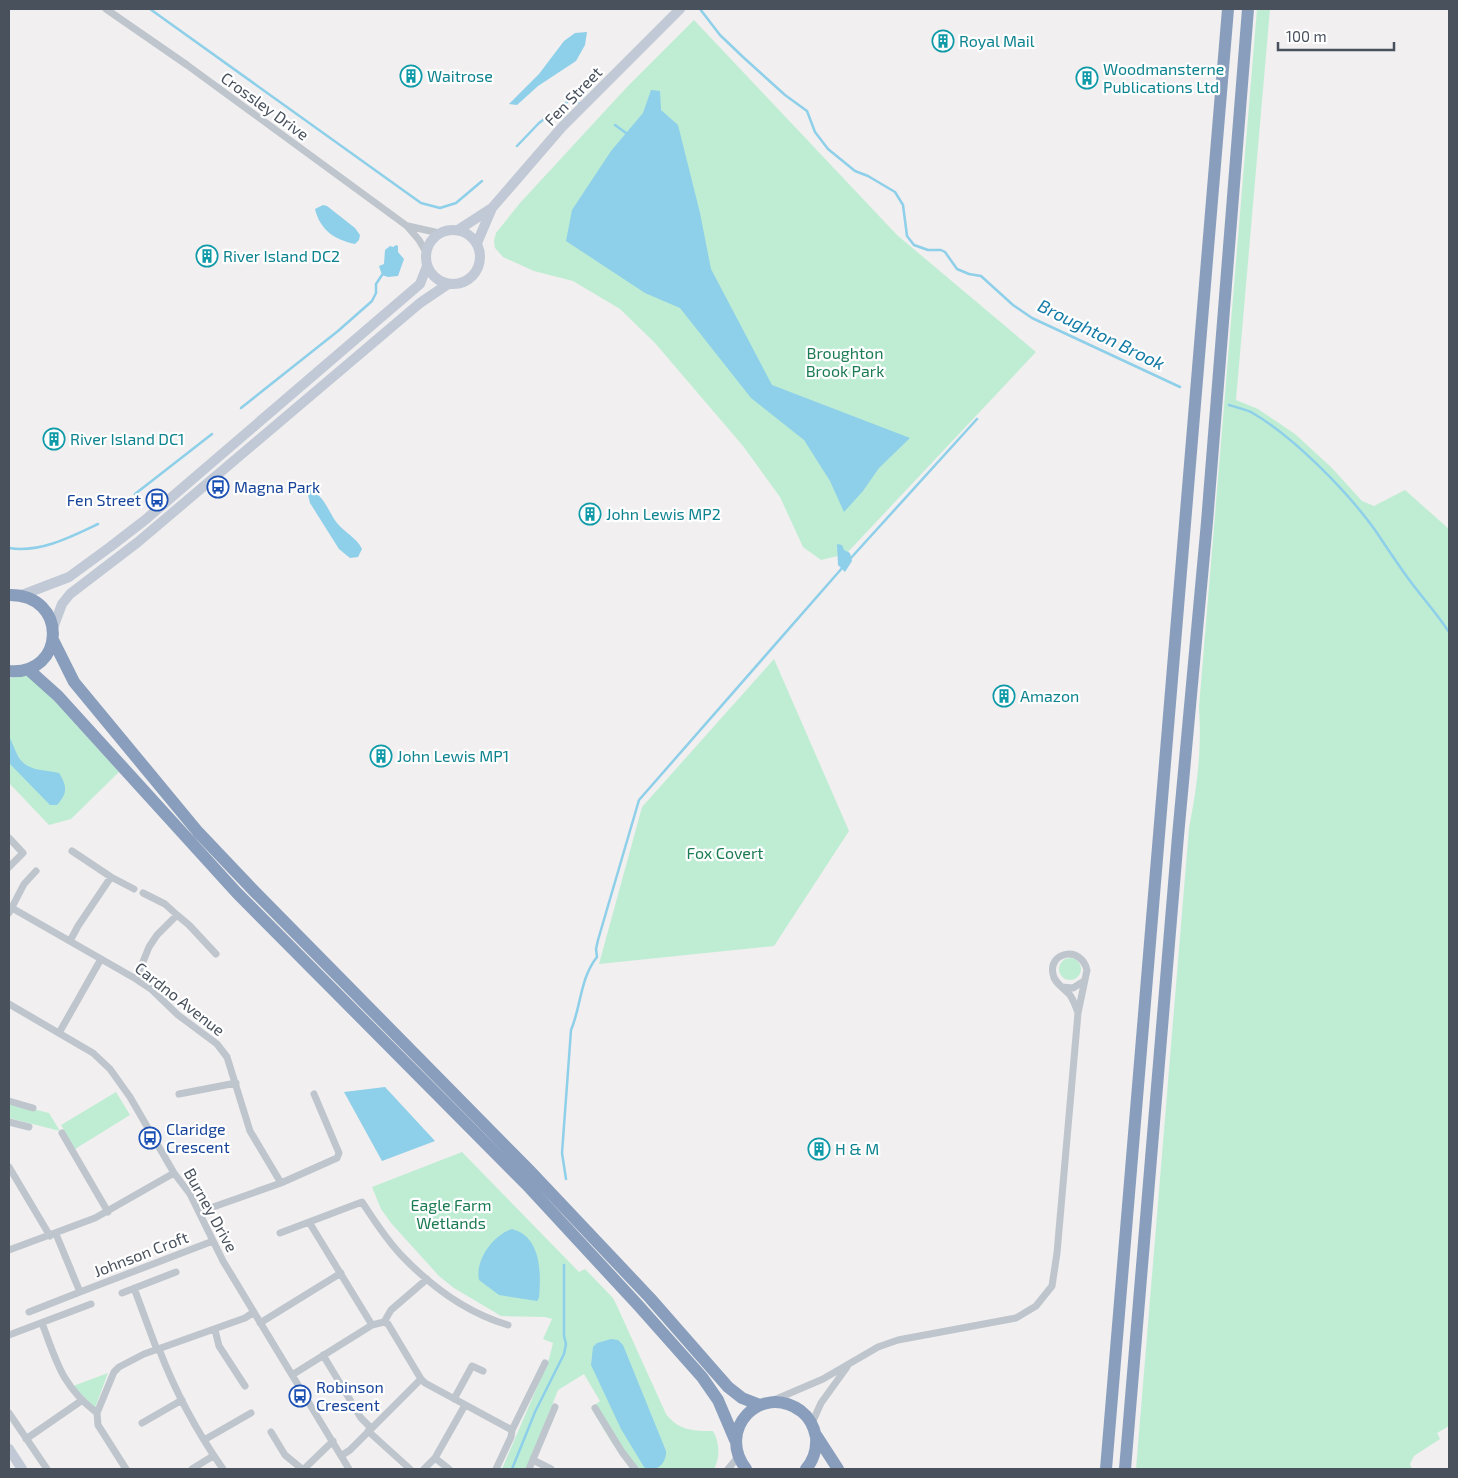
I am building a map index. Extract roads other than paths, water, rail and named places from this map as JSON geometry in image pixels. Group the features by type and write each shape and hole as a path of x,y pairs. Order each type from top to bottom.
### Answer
{"highway":[{"path":"1106,1469 1228,9"},
{"path":"1125,1469 1178,836 1207,522 1248,9"},
{"path":"15,595 33,599 42,606 49,616 59,654 74,682 198,832 530,1171 650,1298 728,1387 742,1398 764,1404"},
{"path":"32,672 48,653 53,634"},
{"path":"9,671 32,672 58,696 236,893 526,1184 638,1305 702,1377 718,1400 735,1440 738,1458 746,1469"},
{"path":"735,1440 743,1419 750,1411 764,1404 782,1402 794,1406 804,1413 838,1469"},
{"path":"806,1469 814,1454 816,1442 813,1428"}],"street":[{"name":"Crossley Drive","path":"106,9 187,65 407,226"},
{"name":"Fen Street","path":"458,230 492,208 562,127 680,9"},
{"name":"Fen Street","path":"477,243 492,208"},
{"path":"407,226 438,234"},
{"path":"407,226 426,252"},
{"path":"15,595 69,577 145,520 420,284 427,266 426,252 428,245 438,234 445,231 458,230 472,237 477,243 481,254 480,262 474,275 462,283 448,284 439,280 427,266"},
{"path":"53,634 62,604 70,594 138,542 420,303 448,284"},
{"path":"9,838 23,853 9,867"},
{"path":"72,850 111,877 134,889"},
{"name":"Cardno Avenue","path":"36,871 24,884 10,910 136,979 151,989 178,1015 217,1044 227,1057 250,1131 281,1183"},
{"path":"70,942 78,926 111,877"},
{"path":"143,893 165,904 189,925 216,954"},
{"path":"136,979 148,947 177,915"},
{"path":"764,1404 824,1379 878,1347 898,1340 1016,1318 1036,1306 1052,1286 1057,1253 1078,1013 1087,970 1084,961 1074,954 1065,954 1056,961 1052,970 1055,981 1074,1000 1078,1013"},
{"path":"58,1033 101,959"},
{"path":"1062,987 1073,988 1084,981"},
{"name":"Burney Drive","path":"9,1004 93,1053 110,1069 135,1105 174,1173 190,1194 231,1275 349,1469"},
{"path":"179,1094 236,1083"},
{"path":"199,1212 281,1183 337,1158 339,1153 314,1094"},
{"path":"9,1102 33,1108"},
{"path":"9,1122 29,1127"},
{"path":"62,1133 108,1212"},
{"name":"Johnson Croft","path":"9,1167 53,1235 80,1292"},
{"path":"9,1250 53,1235 108,1212 174,1173"},
{"path":"280,1233 362,1202 402,1256 427,1279 466,1308 491,1320 508,1324"},
{"path":"309,1222 372,1325"},
{"name":"Johnson Croft","path":"29,1312 213,1241"},
{"path":"122,1293 176,1272"},
{"path":"260,1323 341,1274"},
{"path":"292,1375 372,1325 384,1322 391,1310 427,1279"},
{"path":"134,1288 171,1380 222,1469"},
{"path":"9,1335 91,1304"},
{"path":"126,1469 98,1425 97,1413 114,1372 127,1363 158,1349 215,1330 245,1318 254,1312"},
{"path":"384,1322 388,1324 425,1383 512,1430"},
{"path":"42,1323 61,1374 81,1401 97,1413"},
{"path":"215,1330 220,1346 244,1386"},
{"path":"323,1355 370,1430 410,1469"},
{"path":"496,1469 511,1437 512,1430 546,1363"},
{"path":"813,1428 821,1403 848,1365"},
{"path":"454,1399 472,1366 482,1371"},
{"path":"341,1456 350,1450 421,1379"},
{"path":"142,1423 182,1400"},
{"path":"26,1439 81,1401"},
{"path":"424,1469 435,1458 465,1405"},
{"path":"529,1469 556,1407"},
{"path":"595,1408 622,1452 635,1469"},
{"path":"9,1413 47,1469"},
{"path":"204,1440 250,1413"},
{"path":"271,1432 285,1455 303,1469 333,1441"},
{"path":"9,1450 22,1469"},
{"path":"192,1469 213,1456"},
{"path":"435,1458 449,1469"},
{"path":"728,1469 738,1458"},
{"path":"533,1460 551,1469"}],"water":[{"path":"587,32 585,45 576,61 538,86 517,105 509,104 539,74 564,41 575,33"},
{"path":"651,90 660,91 661,110 678,125 700,213 711,269 772,385 910,438 879,468 863,491 844,512 830,481 804,440 751,398 680,308 645,293 566,241 572,210 611,151 643,113"},
{"path":"323,205 327,206 355,228 360,235 359,240 355,244 341,240 329,233 321,223 315,209"},
{"path":"390,246 398,246 398,252 404,259 398,276 388,277 382,275 379,266 384,264 385,250"},
{"path":"310,489 320,496 337,523 360,545 362,549 358,557 350,558 339,549 310,503 308,495"},
{"path":"837,544 842,545 844,550 850,553 852,561 845,572 838,565"},
{"path":"9,736 20,760 25,764 35,769 59,773 64,782 65,793 57,805 50,805 9,763"},
{"path":"385,1087 435,1141 382,1161 344,1092"},
{"path":"512,1229 522,1233 529,1240 538,1258 540,1278 539,1298 537,1301 499,1295 479,1280 480,1264 487,1249 498,1237"},
{"path":"611,1339 618,1340 623,1345 666,1451 665,1460 656,1468 648,1469 644,1467 621,1429 591,1365 593,1347 597,1343"}],"waterway":[{"path":"150,9 421,203 440,208 456,203 482,181"},
{"name":"Broughton Brook","path":"700,9 720,35 743,57 785,95 807,111 815,132 828,149 855,171 868,176 895,192 903,205 907,236 914,245 928,250 941,250 945,252 957,269 981,276 1013,305 1032,318 1180,387"},
{"path":"517,146 539,123 571,99 581,104"},
{"path":"615,125 626,133"},
{"path":"241,408 338,331 372,301 376,293 376,284 382,275"},
{"name":"Broughton Brook","path":"1229,405 1251,412 1267,422 1335,482 1375,530 1410,581 1449,632"},
{"path":"850,559 977,419"},
{"path":"135,494 212,434"},
{"path":"9,548 21,549 44,546 66,539 98,524"},
{"path":"566,1179 562,1153 571,1030 587,974 597,957 598,940 639,800 843,567"},
{"path":"512,1469 535,1412 564,1354 566,1344 564,1336 564,1265"}],"place":[{"name":"Royal Mail","path":"943,41"},
{"name":"Waitrose","path":"411,76"},
{"name":"Woodmansterne Publications Ltd","path":"1087,78"},
{"name":"River Island DC2","path":"207,256"},
{"name":"River Island DC1","path":"54,439"},
{"name":"Magna Park","path":"218,487"},
{"name":"Fen Street","path":"157,500"},
{"name":"John Lewis MP2","path":"590,514"},
{"name":"Amazon","path":"1004,696"},
{"name":"John Lewis MP1","path":"381,756"},
{"name":"Claridge Crescent","path":"150,1138"},
{"name":"H & M","path":"819,1149"},
{"name":"Robinson Crescent","path":"300,1396"}],"park label":[{"name":"Broughton Brook Park","path":"845,362"},
{"name":"Fox Covert","path":"725,853"},
{"name":"Eagle Farm Wetlands","path":"451,1214"}]}
